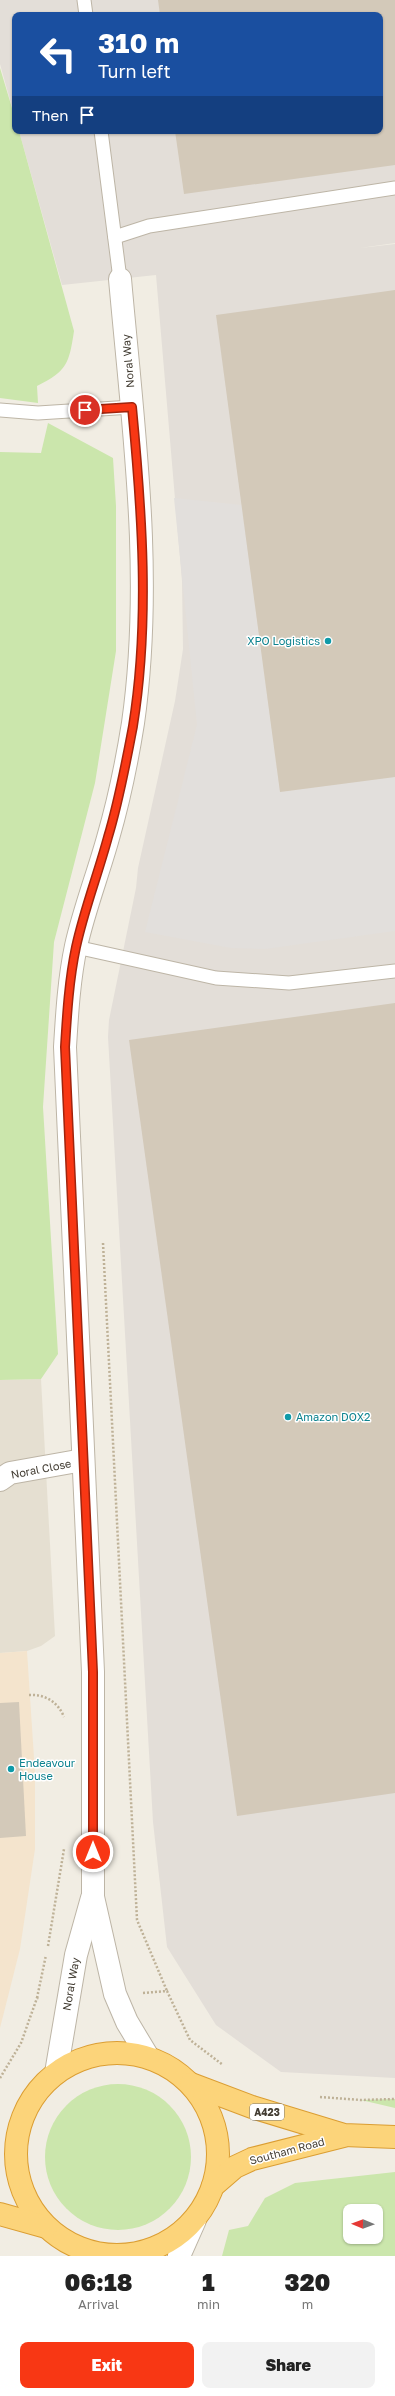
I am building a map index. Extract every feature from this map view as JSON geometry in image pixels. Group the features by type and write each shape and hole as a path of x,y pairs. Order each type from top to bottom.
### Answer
{"highway":[{"path":"116,2052 148,2057 171,2068 191,2084 207,2106 216,2132 219,2160 213,2186 206,2204 195,2220 174,2239 148,2251 120,2256 93,2254 67,2243 46,2227 28,2204 18,2178 16,2149 21,2122 34,2095 56,2073 90,2057 116,2052"},
{"name":"Southam Road","path":"191,2084 252,2107 344,2136"},
{"path":"0,2139 10,2133 21,2122"},
{"name":"Southam Road","path":"213,2186 235,2167 252,2158 344,2136 395,2137"},
{"path":"0,2214 46,2227"}],"street":[{"name":"Noral Way","path":"120,279 140,495 141,657 133,724 121,784 108,837 76,947 68,998 65,1047 93,1672 93,1897 115,1994 127,2022 148,2057"},
{"name":"Noral Close","path":"0,1480 10,1473 83,1460"},
{"name":"Noral Way","path":"56,2073 76,1954 93,1897"},
{"path":"179,2256 195,2220"}],"lane":[{"path":"84,0 86,12"},
{"path":"101,134 120,279"},
{"path":"115,237 149,226 395,188"},
{"path":"0,410 38,413 132,407"},
{"path":"76,947 216,978 289,983 395,971"}],"path":[{"path":"103,1241 137,1920 167,1991 190,2040 227,2068"},
{"path":"29,1695 42,1695 60,1708 66,1722"},
{"path":"0,2078 21,2043 37,1998 55,1911 64,1844"},
{"path":"115,1994 167,1991"},
{"path":"37,1998 68,1996"},
{"path":"314,2096 361,2100 395,2099"}],"shaded area":[{"path":"0,0 395,0 395,243 360,248 395,244 395,2078 281,2072 216,2025 167,1947 153,1822 108,1037 109,1020 136,888 138,868 175,701 183,649 182,581 156,275 62,285 20,134 383,134 383,12 12,12 12,107 0,64"},
{"path":"174,498 242,505 280,792 395,777 395,931 265,949 231,948 145,932 197,725"},
{"path":"41,1379 55,1636 41,1646 27,1651 0,1653 0,1380"},
{"path":"27,1651 35,1773 35,1849 20,1949 0,2028 0,1653"}],"green space":[{"path":"0,68 12,108 12,134 20,134 74,331 68,359 61,371 37,386 38,403 0,398"},
{"path":"48,423 113,458 116,506 116,651 95,783 54,942 43,1107 58,1354 41,1379 0,1380 0,452 41,453"},
{"path":"118,2084 139,2087 146,2090 158,2096 174,2111 179,2117 188,2136 191,2157 188,2178 185,2185 179,2197 164,2213 158,2218 139,2227 118,2230 97,2227 90,2224 78,2218 62,2203 57,2197 48,2178 45,2157 48,2136 51,2129 57,2117 72,2101 78,2096 97,2087"},
{"path":"395,2099 395,2108 361,2100"},
{"path":"395,2172 395,2256 222,2256 229,2230 248,2226 265,2198 295,2183"}],"building":[{"path":"158,0 395,0 395,165 184,194 175,134 383,134 383,12 160,12"},
{"name":"XPO Logistics","path":"395,290 395,777 280,792 216,315"},
{"name":"Amazon DOX2","path":"395,1003 395,1793 237,1816 129,1040"},
{"name":"Endeavour House","path":"19,1702 26,1836 0,1838 0,1703"}],"place":[{"name":"XPO Logistics","path":"328,641"},
{"name":"Amazon DOX2","path":"288,1417"},
{"name":"Endeavour House","path":"11,1769"}],"route":[{"path":"85,410 132,407 140,495 142,588 141,657 133,724 121,784 108,837 76,947 68,998 65,1047 93,1672 93,1852"}]}
